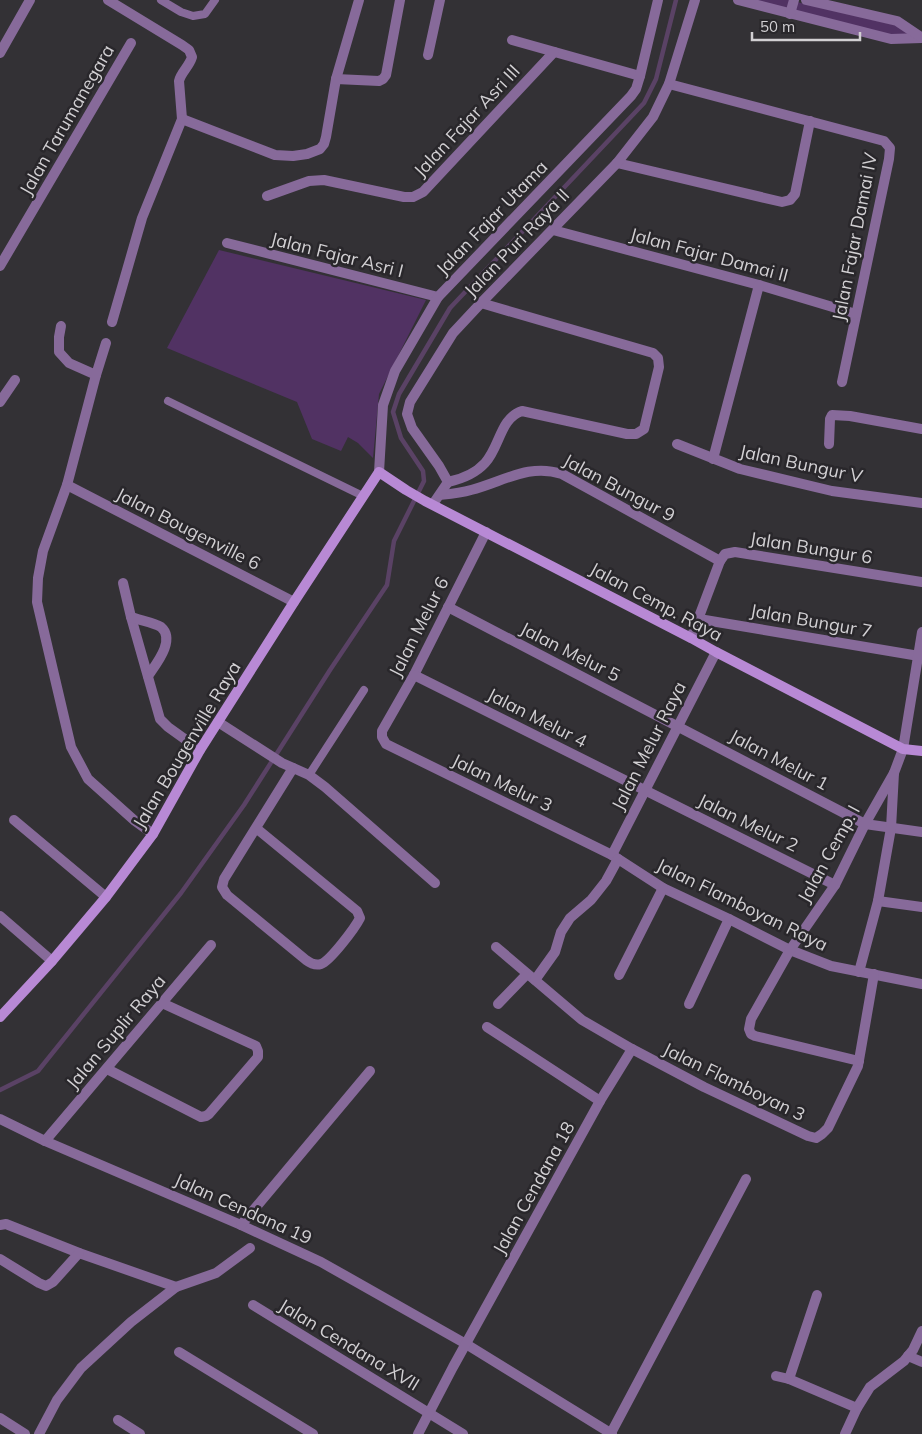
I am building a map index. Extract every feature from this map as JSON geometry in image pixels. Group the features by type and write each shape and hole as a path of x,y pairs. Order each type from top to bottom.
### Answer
{"street":[{"path":"0,53 30,0"},
{"path":"108,0 182,45 191,53 191,60 179,81 182,119 142,218 112,322"},
{"path":"182,119 275,155 293,156 320,149 324,144 336,79 360,0"},
{"path":"336,79 379,81 383,79 386,75 400,0"},
{"path":"428,55 440,0"},
{"name":"Jalan Fajar Utama","path":"379,472 383,405 395,371 438,297 626,102 636,88 640,76 658,0"},
{"name":"Jalan Puri Raya II","path":"448,482 440,466 412,428 408,414 410,402 453,333 617,163 653,117 670,84 695,0"},
{"path":"738,0 891,39 921,38"},
{"path":"790,14 794,0"},
{"path":"806,0 896,21 921,38"},
{"path":"512,40 640,76"},
{"name":"Jalan Tarumanegara","path":"0,266 131,43"},
{"name":"Jalan Fajar Asri III","path":"267,196 309,181 324,180 404,196 413,196 424,192 554,52"},
{"name":"Jalan Fajar Damai IV","path":"670,84 884,141 890,148 842,382"},
{"path":"617,163 782,202 790,200 795,194 810,121"},
{"name":"Jalan Fajar Damai II","path":"553,230 759,285 856,314"},
{"name":"Jalan Fajar Asri I","path":"227,243 438,297"},
{"path":"713,459 759,285"},
{"path":"429,503 440,495 448,482 475,472 486,462 508,420 514,414 522,411 627,434 636,434 644,430 659,367 658,358 653,354 481,303"},
{"path":"61,326 59,352 69,363 96,375"},
{"path":"106,343 67,485 43,551 38,578 37,602 71,747 88,779 135,821 153,834"},
{"path":"0,402 15,380"},
{"path":"829,444 830,419 832,415 850,416 922,429"},
{"name":"Jalan Bungur V","path":"677,444 740,469 832,491 922,503"},
{"name":"Jalan Bungur 9","path":"440,495 470,491 526,472 550,470 562,474 720,561"},
{"name":"Jalan Cemp. Raya","path":"379,472 429,503 903,749 922,751"},
{"name":"Jalan Bougenville Raya","path":"0,1017 52,961 106,897 153,834 200,750 379,472"},
{"name":"Jalan Bougenville 6","path":"67,485 294,602"},
{"name":"Jalan Melur 6","path":"382,737 382,731 414,675 486,532"},
{"name":"Jalan Bungur 6","path":"720,561 725,554 735,552 922,582"},
{"path":"691,638 720,561"},
{"path":"123,583 160,718 168,727 200,750"},
{"name":"Jalan Melur 5","path":"448,607 678,726"},
{"path":"131,617 160,626 164,632 166,641 164,650 148,676"},
{"name":"Jalan Bungur 7","path":"699,619 918,656"},
{"name":"Jalan Cemp. I","path":"859,1061 755,1036 751,1034 749,1029 751,1019 790,950 835,885 865,824 894,773 903,749 922,632"},
{"name":"Jalan Melur Raya","path":"498,1004 531,977 555,952 561,932 570,918 606,881 615,857 646,791 716,652"},
{"name":"Jalan Melur 4","path":"414,675 646,791"},
{"path":"218,722 282,763 309,775 435,883"},
{"name":"Jalan Melur 1","path":"678,726 865,824 922,832"},
{"name":"Jalan Melur 3","path":"382,737 386,744 615,857"},
{"path":"256,828 357,911 360,918 357,925 331,956 321,964 313,965 306,960 227,895 222,887 224,879 293,768"},
{"name":"Jalan Cemp. I","path":"859,972 878,901 891,828 894,773"},
{"name":"Jalan Melur 2","path":"646,791 835,885"},
{"path":"14,820 106,897"},
{"name":"Jalan Flamboyan Raya","path":"615,857 663,888 790,950 831,966 922,984"},
{"path":"620,975 663,888"},
{"path":"878,901 922,907"},
{"path":"0,916 52,961"},
{"path":"689,1004 729,919"},
{"name":"Jalan Suplir Raya","path":"45,1141 211,945"},
{"name":"Jalan Flamboyan 3","path":"496,947 582,1020 704,1087 816,1138 828,1128 851,1082 859,1061 874,974"},
{"path":"107,1069 201,1117 209,1114 258,1058 256,1046 162,1003"},
{"path":"487,1027 600,1101"},
{"name":"Jalan Cendana 18","path":"418,1434 428,1412 600,1101 632,1049"},
{"path":"241,1225 370,1071"},
{"name":"Jalan Cendana 19","path":"0,1118 45,1141 241,1225 321,1262 466,1344 612,1434"},
{"path":"612,1434 746,1179"},
{"path":"0,1225 6,1224 176,1287"},
{"path":"39,1434 57,1400 81,1368 131,1322 176,1287 216,1273 250,1248"},
{"path":"0,1259 46,1286 53,1282 80,1253"},
{"path":"790,1379 817,1295"},
{"name":"Jalan Cendana XVII","path":"252,1305 464,1434"},
{"path":"845,1434 857,1408 870,1387 895,1369 908,1356 922,1331"},
{"path":"179,1352 313,1434"},
{"path":"908,1356 922,1362"},
{"path":"776,1376 790,1379 857,1408"},
{"path":"0,1418 26,1434"},
{"path":"118,1420 140,1434"}],"lane":[{"path":"161,0 181,12 193,16 206,14 215,0"},
{"path":"168,402 364,496"},
{"path":"309,775 364,690"}],"shaded area":[{"path":"750,0 790,0 787,9"},
{"path":"797,2 895,25 909,34 892,36 795,11"},
{"path":"219,250 426,300 379,394 373,458 358,443 348,437 341,451 312,439 297,402 167,348"}],"waterway":[{"path":"0,1090 38,1071 181,893 244,805 387,585 394,541 424,481 423,471 401,438 393,412 399,394 450,308 644,103 656,79 676,0"}]}
